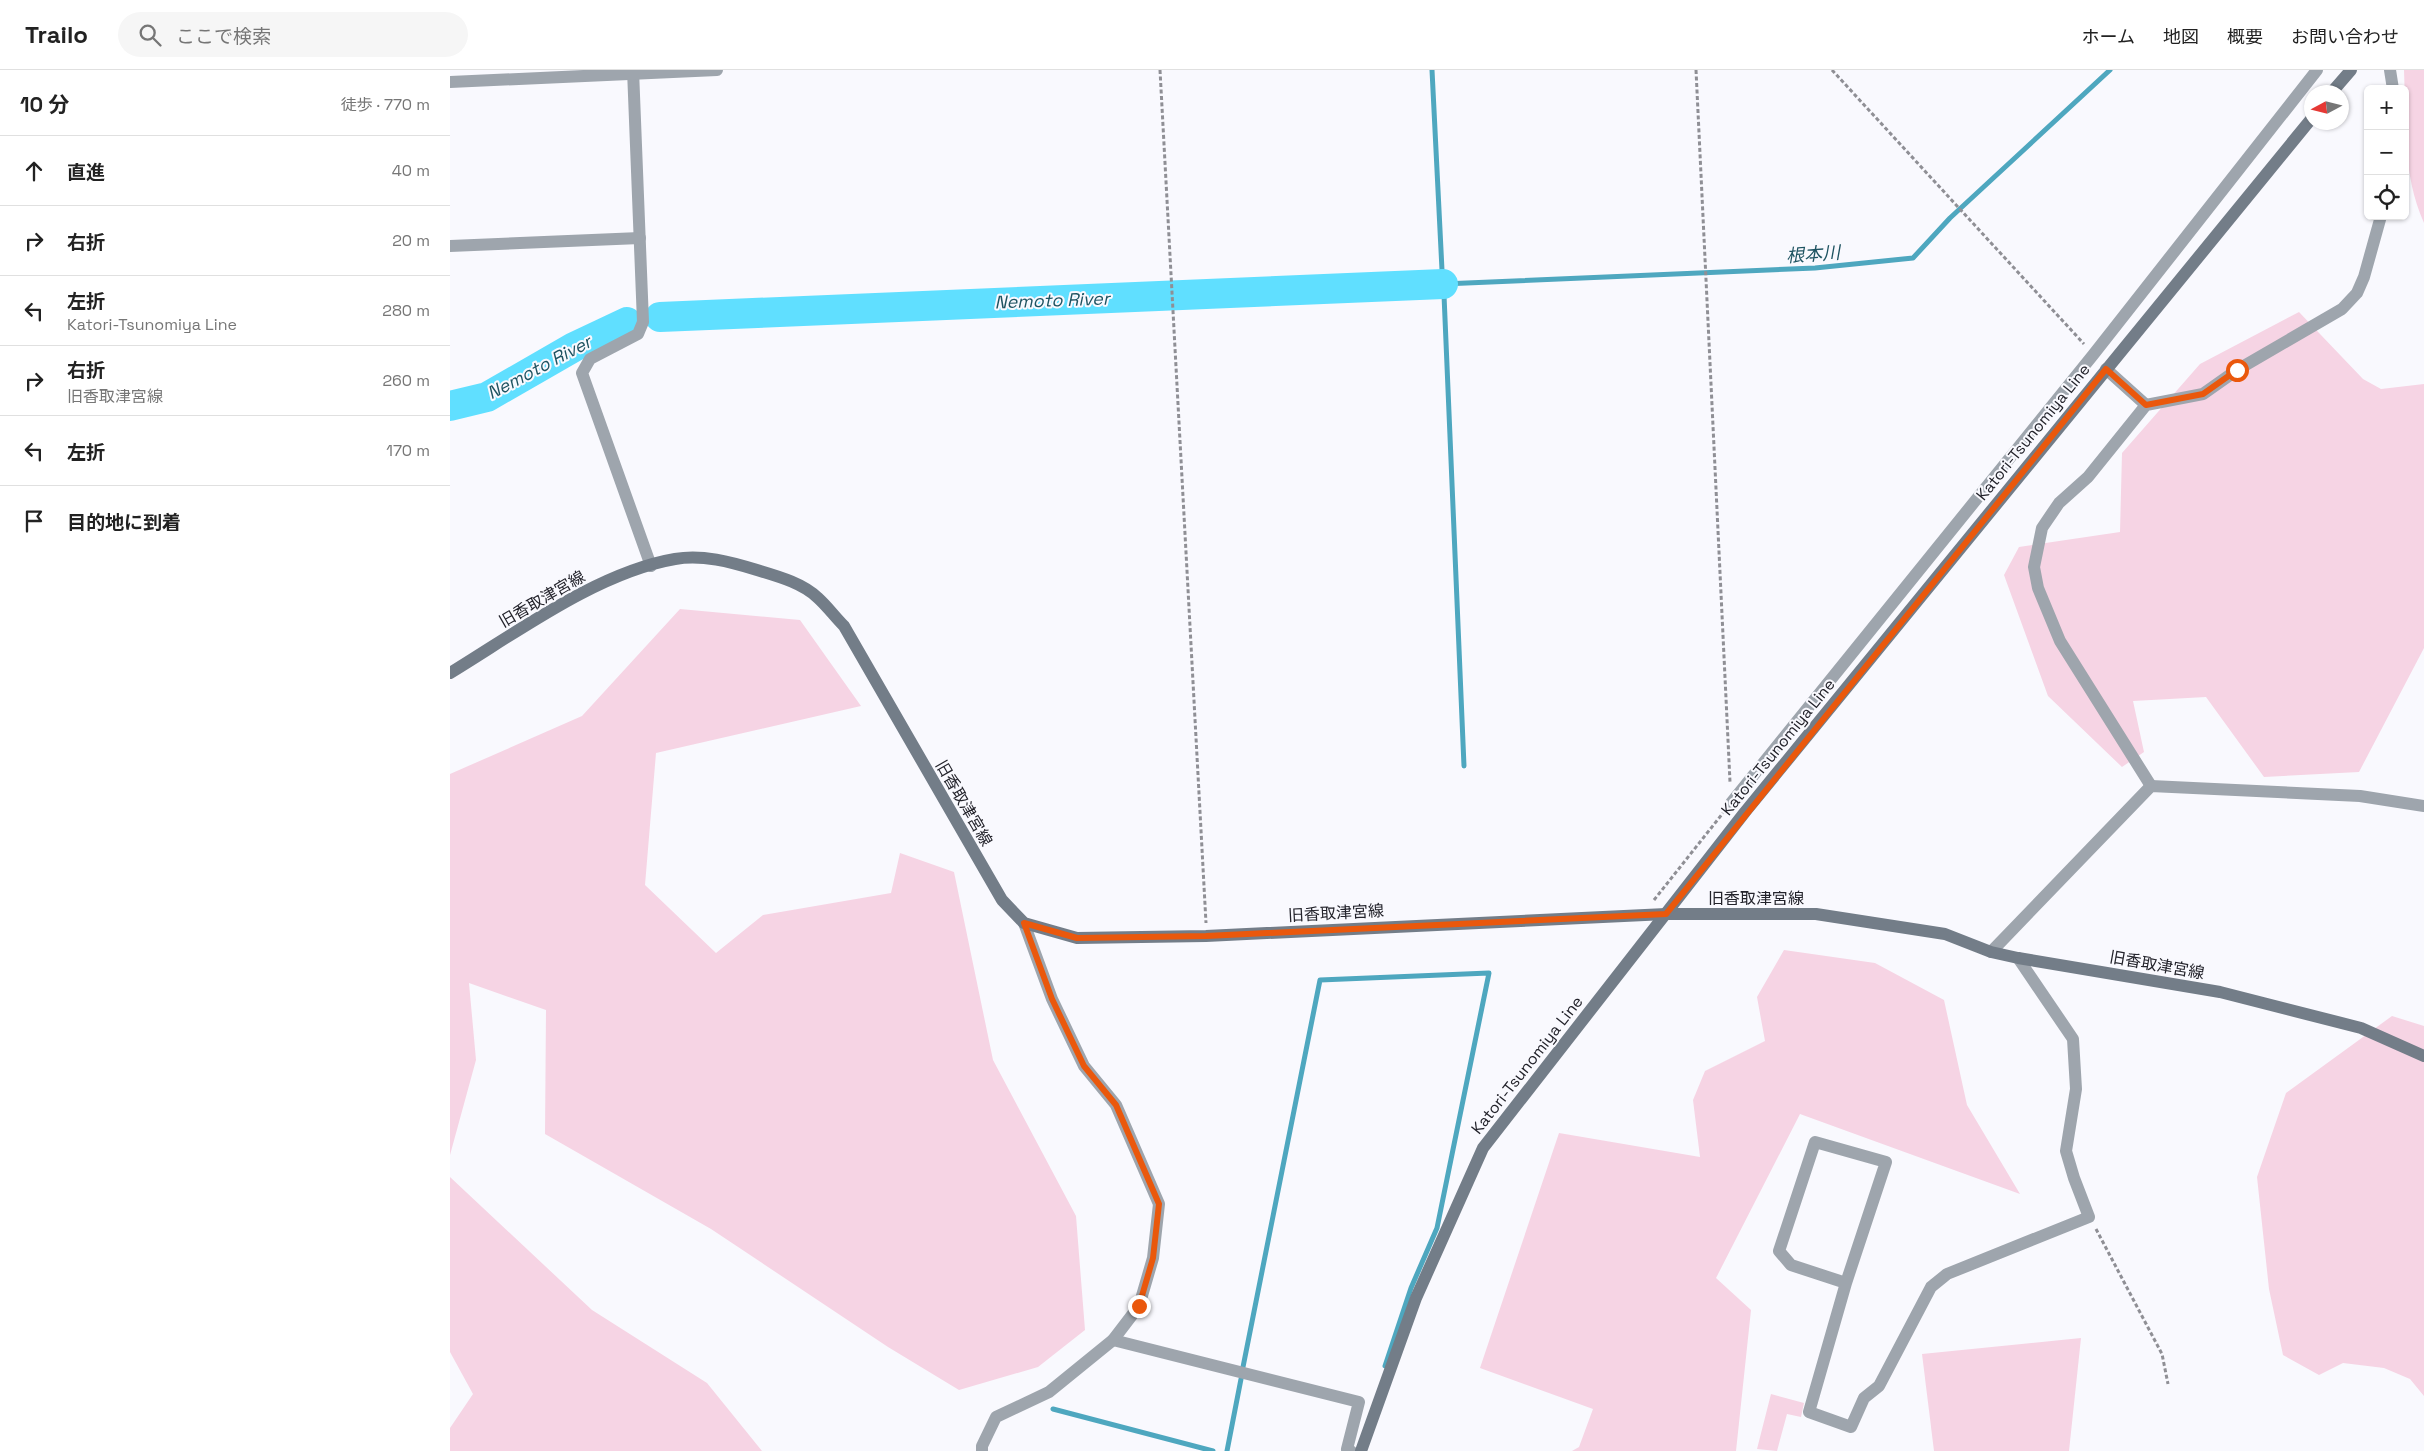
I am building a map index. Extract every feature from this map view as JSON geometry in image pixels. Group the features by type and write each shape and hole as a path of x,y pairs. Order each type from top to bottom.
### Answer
{"street":[{"path":"450,82 633,72 717,70"},
{"path":"1731,804 2093,355 2317,70"},
{"path":"2338,85 2351,70"},
{"path":"2390,70 2392,85"},
{"path":"633,72 643,322 638,334 590,359 582,373 651,566"},
{"name":"Katori-Tsunomiya Line","path":"1362,1451 1416,1298 1483,1148 1666,914 2106,369 2304,128"},
{"path":"2151,786 2060,641 2038,588 2034,567 2042,528 2059,503 2088,477 2146,405 2203,394 2237,370 2342,310 2357,293 2364,277 2380,220"},
{"path":"450,246 640,238"},
{"path":"2106,369 2146,405"},
{"name":"旧香取津宮線","path":"450,673 584,591 675,559 702,558 737,564 786,579 817,596 844,626 1002,900 1024,923 1077,938 1206,936 1643,914 1816,914 1944,934 1991,952 2018,958 2220,992 2360,1028 2424,1056"},
{"path":"1991,952 2151,786 2360,796 2424,806"},
{"path":"982,1451 982,1446 996,1417 1049,1392 1112,1340 1139,1306 1153,1258 1159,1204 1116,1105 1084,1066 1052,999 1024,923"},
{"path":"1846,1283 1791,1265 1778,1251 1815,1142 1886,1162 1846,1283 1809,1412 1852,1427 1864,1398 1879,1386 1931,1287 1947,1274 2089,1217 2066,1151 2076,1089 2074,1039 2018,958"},
{"path":"1112,1340 1359,1402 1347,1449 1351,1451"}],"path":[{"path":"1160,70 1206,936"},
{"path":"1643,914 1731,804 1696,70"},
{"path":"1832,70 2093,355"},
{"path":"2089,1217 2162,1354 2168,1384"}],"shaded area":[{"path":"2404,70 2424,70 2424,223 2412,186 2409,167 2409,85 2404,85"},
{"path":"2299,312 2363,379 2381,389 2424,384 2424,648 2359,772 2264,777 2206,697 2133,701 2144,752 2122,767 2048,696 2004,575 2019,547 2120,532 2122,453 2200,364"},
{"path":"680,609 800,620 861,706 656,753 645,885 716,953 763,915 891,893 900,853 954,872 993,1060 1076,1216 1085,1330 1038,1367 959,1390 888,1347 711,1229 545,1134 546,1010 469,983 476,1060 450,1155 450,774 582,716"},
{"path":"1784,950 1875,963 1944,1000 1967,1105 2020,1194 1800,1114 1716,1278 1751,1310 1736,1451 1572,1451 1579,1447 1593,1409 1480,1368 1559,1133 1700,1157 1693,1100 1705,1071 1765,1041 1757,997"},
{"path":"2392,1016 2424,1026 2424,1396 2410,1379 2384,1368 2343,1363 2319,1375 2283,1355 2269,1289 2257,1177 2286,1093"},
{"path":"450,1177 592,1310 707,1383 762,1451 450,1451 450,1428 473,1394 450,1352"},
{"path":"2081,1338 2069,1451 1934,1451 1922,1354"},
{"path":"1771,1394 1804,1403 1801,1417 1787,1414 1777,1451 1757,1449"}],"waterway":[{"path":"1432,70 1442,270"},
{"name":"根本川","path":"1443,284 1815,268 1913,258 1950,218 2110,70"},
{"name":"Nemoto River","path":"660,317 1443,284"},
{"path":"1444,295 1464,766"},
{"name":"Nemoto River","path":"450,406 487,397 574,347 627,322"},
{"path":"1243,1367 1320,980 1489,973 1437,1228 1411,1288 1385,1366"},
{"path":"1227,1451 1241,1379"},
{"path":"1053,1409 1213,1451"}],"route":[{"path":"1139,1306 1153,1258 1159,1204 1116,1105 1084,1066 1052,999 1024,923 1077,938 1206,936 1666,914 1745,812 2106,369 2146,405 2203,394 2237,370"}]}
